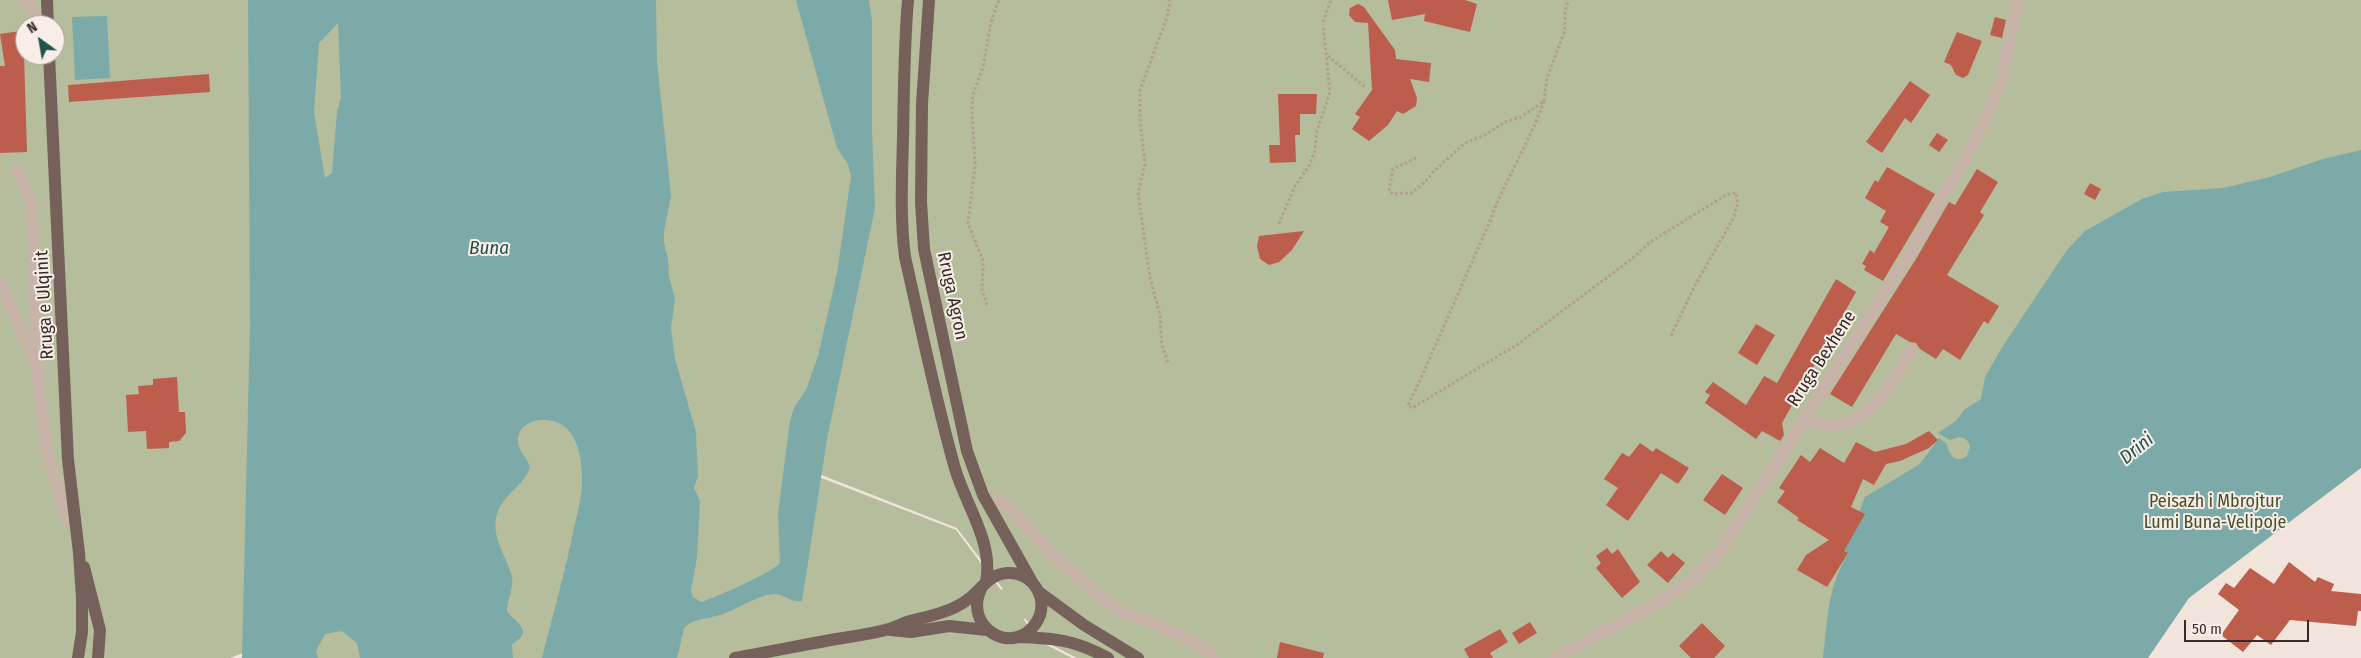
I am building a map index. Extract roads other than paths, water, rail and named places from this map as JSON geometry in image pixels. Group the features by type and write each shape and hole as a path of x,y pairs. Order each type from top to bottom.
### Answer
{"main road":[{"path":"46,15 47,0"},
{"name":"Rruga Agron","path":"908,0 905,42 902,189 902,230 905,257 955,469 986,552 988,572 984,584"},
{"name":"Rruga Agron","path":"929,0 923,61 924,249 967,451 984,495 1035,587 1084,625 1138,658"},
{"name":"Rruga e Ulqinit","path":"49,65 68,460 74,525 79,553 82,632 78,658"},
{"name":"Rruga e Ulqinit","path":"79,553 89,582 98,622 100,644 98,658"},
{"path":"735,658 888,629 956,607 998,574 1013,573 1035,587 1042,604 1040,616 1033,627 1018,637"},
{"path":"984,584 976,601 976,609 982,624 987,630"},
{"path":"888,629 911,632 949,626 987,630 1001,637 1048,637 1090,648 1108,658"}],"street":[{"path":"26,0 38,15"},
{"name":"Rruga Bexhene","path":"1554,658 1650,608 1688,583 1720,551 1908,255 1982,127 2002,78 2018,0"},
{"path":"17,170 32,204 36,362 46,449 66,517 74,525"},
{"path":"0,283 36,362"},
{"path":"1803,421 1840,426 1855,419 1871,408 1898,374 1912,350"},
{"path":"984,495 1004,503 1054,557 1092,590 1122,612 1151,622 1199,644 1214,658"}],"water":[{"name":"Buna","path":"248,0 656,0 657,61 671,196 664,231 664,243 668,259 669,277 675,298 671,328 675,359 696,432 698,476 694,488 700,501 697,557 691,591 693,597 701,602 756,578 780,563 778,513 790,421 794,408 806,390 818,356 837,273 851,177 848,164 837,148 796,0 869,0 872,21 872,131 875,208 827,439 802,601 795,601 775,594 768,595 723,614 691,623 684,628 677,658 542,658 580,502 582,479 581,462 574,438 564,426 550,420 542,420 535,421 522,428 518,443 530,467 523,480 508,495 500,507 495,522 497,539 512,577 507,611 523,630 521,637 512,645 513,658 360,658 357,643 342,631 325,634 316,651 318,658 242,658 250,324","holes":["338,23 341,97 337,112 332,173 325,178 314,112 319,43"]},
{"path":"107,16 110,78 75,80 72,17"},
{"name":"Drini","path":"2361,150 2361,468 2189,598 2148,658 1823,658 1832,592 1848,554 1844,551 1865,497 1920,464 1939,438 1947,444 1949,452 1956,459 1967,456 1970,446 1967,440 1956,438 1950,440 1938,433 1956,421 1964,410 1981,399 1985,377 2001,349 2067,250 2085,231 2142,199 2163,192 2223,188 2270,177 2323,159"}],"park label":[{"name":"Peisazh i Mbrojtur Lumi Buna-Velipoje","path":"2215,512"}]}
